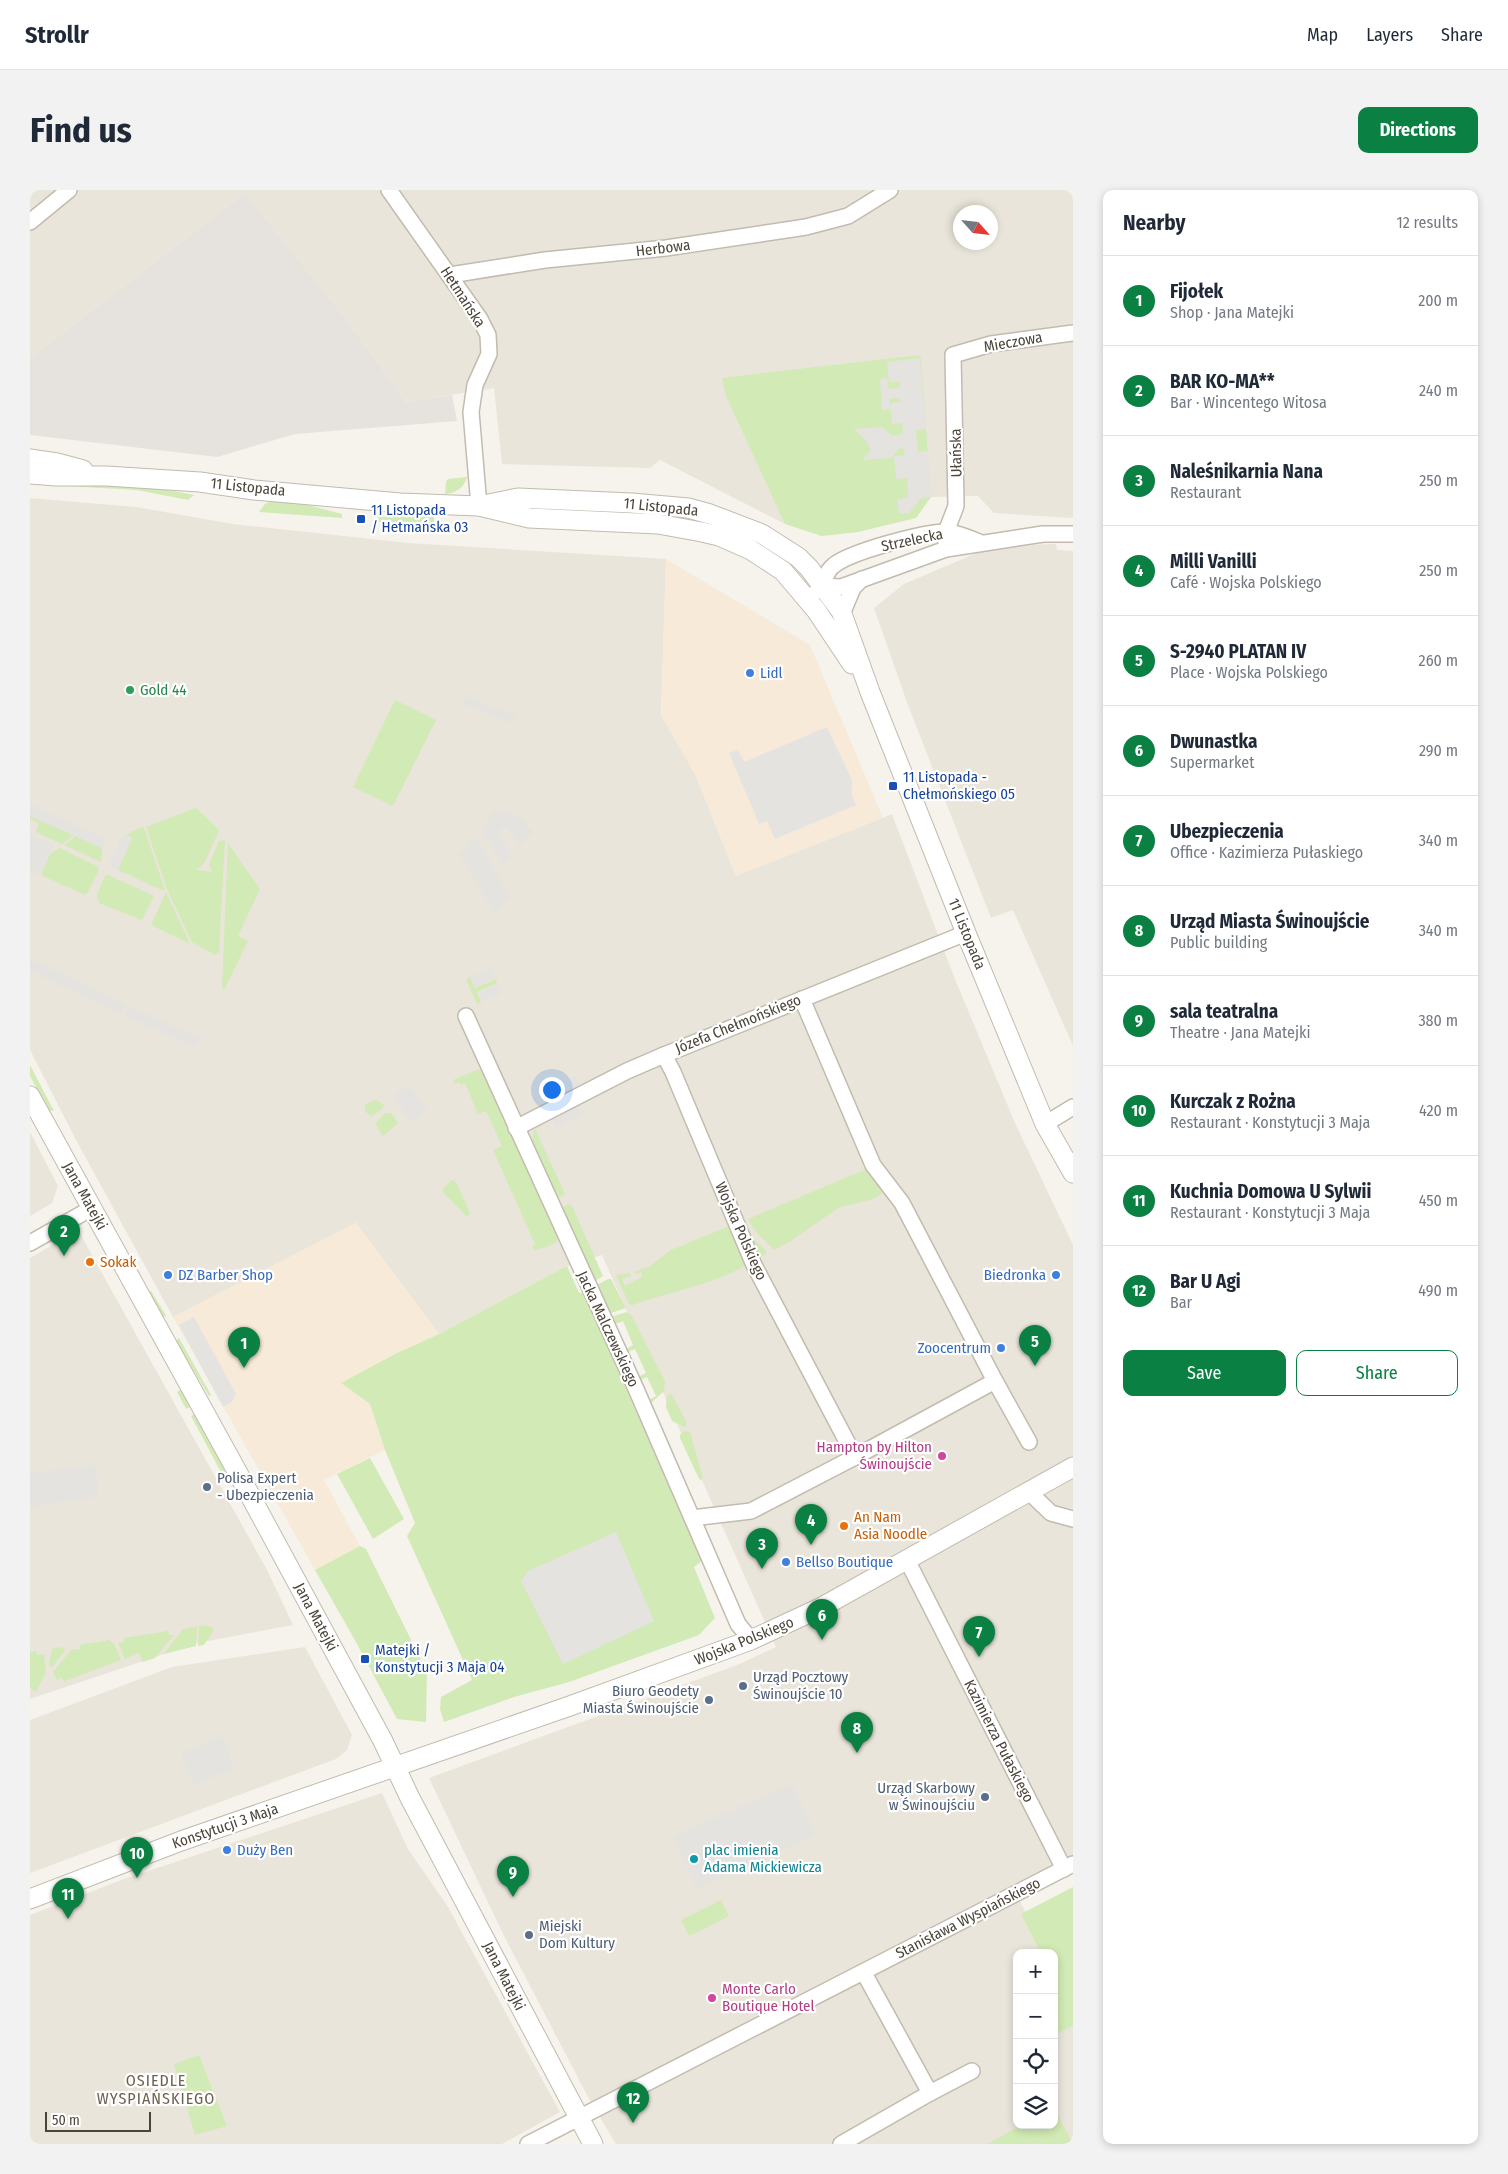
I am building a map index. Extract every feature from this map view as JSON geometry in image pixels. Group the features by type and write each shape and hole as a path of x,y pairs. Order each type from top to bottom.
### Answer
{"street":[{"path":"30,222 69,190"},
{"name":"Hetmańska","path":"389,190 450,275 480,319 488,335 489,354 475,385 471,412 479,506"},
{"name":"Herbowa","path":"450,275 546,260 666,248 806,227 848,216 870,196 890,190"},
{"name":"Mieczowa","path":"953,355 991,344 1073,333"},
{"name":"Ułańska","path":"946,549 946,532 956,506 953,355"},
{"name":"11 Listopada","path":"30,459 57,463 106,476"},
{"name":"11 Listopada","path":"30,474 106,476 200,482 254,490 400,503 479,506 529,518 658,524 719,536 751,550 783,571 808,599 827,625 870,692"},
{"name":"11 Listopada","path":"479,506 518,498 632,503 688,508 710,514 762,534 798,557 809,568 824,586 842,614 870,692 966,934 1045,1124 1073,1172"},
{"name":"Strzelecka","path":"798,557 822,564 842,560 885,545 930,533 946,532 983,543"},
{"name":"Strzelecka","path":"824,586 841,586 946,549 1043,534 1073,534"},
{"name":"Strzelecka","path":"808,599 824,586 829,569 842,560"},
{"path":"842,614 853,588 862,578"},
{"name":"Józefa Chełmońskiego","path":"516,1128 664,1054 966,934"},
{"path":"802,999 873,1165 902,1203 994,1381 1030,1442"},
{"name":"Jacka Malczewskiego","path":"466,1016 636,1390 738,1624 751,1640"},
{"name":"Wojska Polskiego","path":"664,1054 754,1265 855,1457"},
{"name":"Jana Matejki","path":"30,1096 383,1741 394,1766 593,2144"},
{"path":"1045,1124 1073,1107"},
{"path":"30,1243 92,1208"},
{"path":"692,1518 751,1511 994,1381"},
{"name":"Wojska Polskiego","path":"394,1766 576,1704 751,1640 822,1607 1073,1467"},
{"path":"1030,1492 1051,1513 1073,1519"},
{"name":"Kazimierza Pułaskiego","path":"907,1560 1069,1867"},
{"name":"Konstytucji 3 Maja","path":"30,1898 172,1844 394,1766"},
{"name":"Stanisława Wyspiańskiego","path":"528,2144 864,1973 903,1950 1069,1867"},
{"path":"864,1973 930,2093"},
{"path":"841,2144 972,2071"}],"shaded area":[{"path":"30,190 1073,190 1073,518 994,513 978,496 931,497 822,536 785,524 660,460 650,468 502,464 494,388 406,402 345,318 245,193 30,358"},
{"path":"245,193 345,318 406,402 452,395 457,421 295,434 217,457 30,435 30,358"},
{"path":"920,358 926,429 916,430 918,452 928,451 931,497 921,498 909,513 899,514 897,499 908,498 907,478 896,479 894,456 905,455 904,450 900,448 891,458 862,460 871,450 863,437 853,429 882,427 892,436 902,434 902,423 892,424 890,403 901,401 897,398 889,399 890,409 882,410 880,379 887,378 888,389 897,388 900,386 899,382 889,382 887,362"},
{"path":"30,498 136,507 233,524 408,543 666,559 661,715 696,776 736,876 892,814 955,979 1015,1123 1073,1245 1073,1868 1019,1900 1046,1949 1013,1949 1013,2129 1058,2129 1058,1972 1073,2000 1073,2144 616,2144 588,2097 503,1934 429,1778 737,1665 776,1647 602,1255 567,1266 439,1334 356,1223 173,1317 76,1140 30,1050"},
{"path":"1056,544 1057,550 1073,551 1073,1046 1013,910 991,918 908,705 874,608 904,584 993,546"},
{"path":"666,559 810,645 883,818 736,876 696,776 661,715"},
{"path":"466,696 516,716 513,724 463,704"},
{"path":"827,727 852,780 852,796 856,805 775,839 767,821 759,824 729,753 738,750 744,762"},
{"path":"30,804 106,839 102,848 30,816"},
{"path":"494,810 520,817 533,832 520,845 506,827 498,832 511,854 502,865 482,829"},
{"path":"123,834 132,838 118,870 109,865"},
{"path":"30,835 54,845 41,875 30,871"},
{"path":"476,838 510,897 501,902 503,906 494,912 459,853 468,848 466,844"},
{"path":"30,959 125,1004 120,1014 30,971"},
{"path":"491,968 495,978 475,987 471,977"},
{"path":"498,984 502,993 482,1002 478,993"},
{"path":"129,1006 203,1039 193,1047 124,1015"},
{"path":"482,1040 490,1045 511,1092 510,1101"},
{"path":"575,1076 580,1087 547,1104 541,1093"},
{"path":"409,1085 427,1110 411,1122 393,1097"},
{"path":"580,1104 584,1113 556,1128 551,1118"},
{"path":"30,1132 58,1186 52,1203 30,1216"},
{"path":"356,1223 439,1334 395,1354 341,1383 370,1404 385,1450 324,1480 360,1546 315,1570 173,1317"},
{"path":"78,1230 267,1570 293,1625 197,1643 30,1699 30,1258"},
{"path":"194,1317 236,1394 232,1402 223,1407 179,1325"},
{"path":"96,1465 98,1495 90,1498 30,1507 30,1473"},
{"path":"616,1532 654,1621 563,1664 521,1581 528,1571"},
{"path":"305,1647 352,1735 347,1750 336,1759 30,1873 30,1720 172,1667"},
{"path":"223,1736 234,1768 195,1785 181,1753"},
{"path":"792,1784 816,1834 697,1889 673,1836"},
{"path":"382,1793 408,1849 448,1907 560,2112 502,2144 30,2144 30,1915 124,1879"}],"green space":[{"path":"919,355 921,359 931,497 916,518 858,532 822,536 785,524 726,396 722,378"},
{"path":"467,477 459,489 445,494 448,479"},
{"path":"30,479 153,487 194,495 188,500 137,490 30,484"},
{"path":"272,501 304,504 342,514 342,518 259,512 265,504"},
{"path":"418,515 434,517 434,522 431,524 377,522 378,517"},
{"path":"395,700 436,720 393,806 353,787"},
{"path":"196,808 219,830 205,862 197,870 212,872 209,864 219,841 225,840 219,952 215,955 192,942 167,889 146,827"},
{"path":"30,816 74,835 62,844 36,832 39,823 30,819"},
{"path":"143,827 165,890 118,870 132,838 126,835"},
{"path":"76,836 102,848 101,862 64,845"},
{"path":"228,843 260,889 238,936 248,941 224,990 222,986"},
{"path":"60,848 97,866 99,870 85,895 41,875 50,854"},
{"path":"106,874 154,896 142,920 99,903 97,894"},
{"path":"166,892 190,944 151,925"},
{"path":"470,977 475,988 496,979 497,983 477,992 481,1003 477,1004 466,980"},
{"path":"30,1065 54,1111 48,1110 30,1076"},
{"path":"479,1069 483,1070 558,1236 556,1242 547,1247 534,1250 532,1246 535,1244 493,1150 502,1146 486,1111 478,1114 465,1083 461,1085 459,1082 455,1084 453,1080"},
{"path":"376,1100 384,1105 382,1109 371,1117 365,1111 365,1104"},
{"path":"385,1113 391,1113 398,1123 383,1136 375,1124"},
{"path":"535,1129 565,1194 556,1199 535,1154 533,1136"},
{"path":"871,1167 887,1190 873,1199 838,1208 791,1241 774,1250 757,1233 748,1219"},
{"path":"452,1180 456,1182 470,1213 469,1215 466,1216 443,1192 443,1188"},
{"path":"569,1204 572,1206 603,1276 593,1282 560,1208"},
{"path":"732,1225 748,1264 706,1283 633,1305 629,1304 616,1275 631,1273 631,1276 622,1279 625,1286 642,1277 641,1272 636,1274 635,1272 650,1266 671,1250"},
{"path":"750,1235 767,1252 765,1255 758,1256"},
{"path":"567,1266 579,1293 583,1292 702,1561 694,1567 715,1618 699,1635 569,1682 514,1697 444,1722 440,1709 441,1697 472,1680 407,1536 415,1523 385,1450 370,1404 341,1383 395,1354 439,1334"},
{"path":"611,1279 626,1308 608,1314 595,1286"},
{"path":"151,1291 167,1317 161,1315 149,1292"},
{"path":"627,1312 631,1315 665,1381 664,1391 649,1405 647,1401 656,1396 647,1377 638,1381 636,1378 646,1373 635,1349 626,1353 624,1350 633,1345 623,1321 613,1325 610,1317"},
{"path":"179,1338 211,1395 209,1396 176,1341"},
{"path":"182,1389 190,1407 186,1409 177,1392"},
{"path":"671,1393 686,1421 687,1424 684,1427 672,1421 666,1407 667,1396"},
{"path":"194,1414 219,1455 225,1472 222,1474 191,1416"},
{"path":"684,1431 690,1432 703,1478 701,1480 680,1438"},
{"path":"370,1458 404,1519 373,1539 337,1474"},
{"path":"360,1546 366,1549 427,1672 426,1722 397,1719 315,1570"},
{"path":"205,1625 213,1628 213,1631 204,1645 198,1646 199,1626"},
{"path":"197,1627 196,1646 164,1654 183,1629"},
{"path":"168,1631 169,1635 174,1635 155,1658 143,1662 139,1653 125,1659 118,1643 125,1642 124,1638"},
{"path":"109,1640 114,1644 121,1660 65,1681 66,1685 62,1678 57,1680 53,1672 71,1650 80,1649 80,1645"},
{"path":"63,1647 65,1651 52,1667 49,1664 52,1649"},
{"path":"36,1651 37,1655 44,1654 46,1673 36,1691 32,1690 30,1686 30,1652"},
{"path":"1073,1887 1073,2026 1058,2033 1058,1949 1039,1949 1021,1914"},
{"path":"721,1900 729,1916 689,1936 681,1920"},
{"path":"199,2055 227,2126 195,2135 174,2064"},
{"path":"1058,2116 1073,2144 987,2144 1014,2129 1058,2129"}],"place":[{"name":"11 Listopada / Hetmańska 03","path":"361,519"},
{"name":"Lidl","path":"750,673"},
{"name":"Gold 44","path":"130,690"},
{"name":"11 Listopada - Chełmońskiego 05","path":"893,786"},
{"name":"BAR KO-MA**","path":"64,1256"},
{"name":"Sokak","path":"90,1262"},
{"name":"DZ Barber Shop","path":"168,1275"},
{"name":"Biedronka","path":"1056,1275"},
{"name":"Zoocentrum","path":"1001,1348"},
{"name":"S-2940 PLATAN IV","path":"1035,1366"},
{"name":"Fijołek","path":"244,1368"},
{"name":"Hampton by Hilton Świnoujście","path":"942,1456"},
{"name":"Polisa Expert - Ubezpieczenia","path":"207,1487"},
{"name":"An Nam Asia Noodle","path":"844,1526"},
{"name":"Milli Vanilli","path":"811,1545"},
{"name":"Bellso Boutique","path":"786,1562"},
{"name":"Naleśnikarnia Nana","path":"762,1569"},
{"name":"Dwunastka","path":"822,1640"},
{"name":"Ubezpieczenia","path":"979,1657"},
{"name":"Matejki / Konstytucji 3 Maja 04","path":"365,1659"},
{"name":"Urząd Pocztowy Świnoujście 10","path":"743,1686"},
{"name":"Biuro Geodety Miasta Świnoujście","path":"709,1700"},
{"name":"Urząd Miasta Świnoujście","path":"857,1753"},
{"name":"Urząd Skarbowy w Świnoujściu","path":"985,1797"},
{"name":"Duży Ben","path":"227,1850"},
{"name":"plac imienia Adama Mickiewicza","path":"694,1859"},
{"name":"Kurczak z Rożna","path":"137,1878"},
{"name":"sala teatralna","path":"513,1897"},
{"name":"Kuchnia Domowa U Sylwii","path":"68,1919"},
{"name":"Miejski Dom Kultury","path":"529,1935"},
{"name":"Monte Carlo Boutique Hotel","path":"712,1998"},
{"name":"Bar U Agi","path":"633,2123"}],"district":[{"name":"OSIEDLE WYSPIAŃSKIEGO","path":"156,2089"}]}
